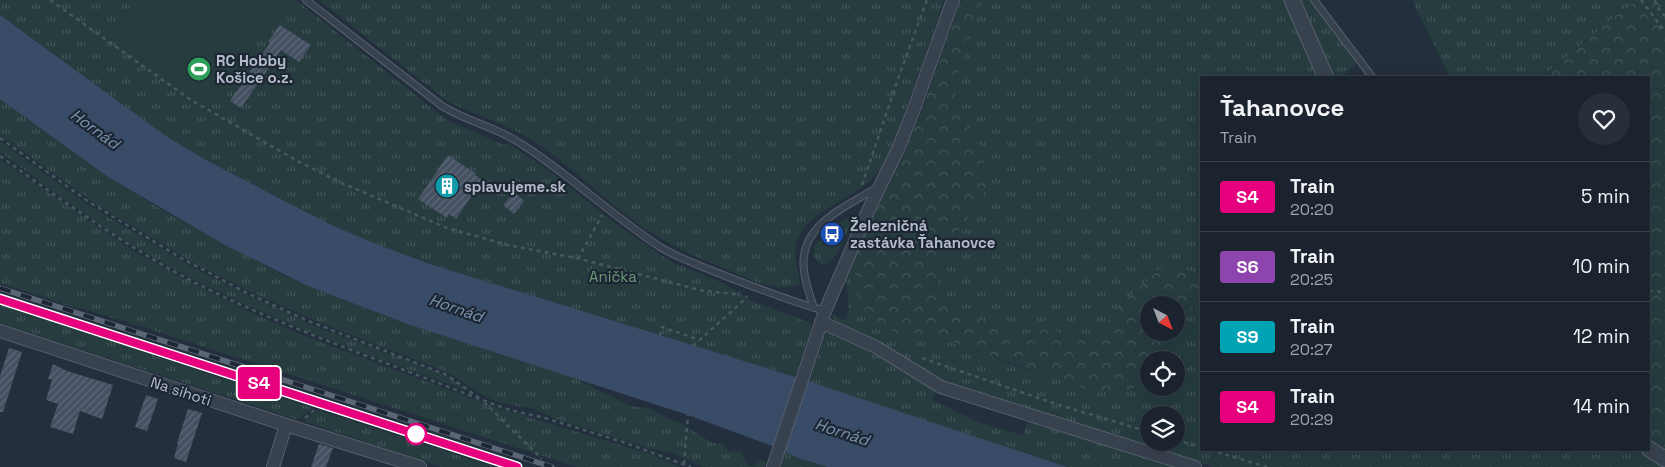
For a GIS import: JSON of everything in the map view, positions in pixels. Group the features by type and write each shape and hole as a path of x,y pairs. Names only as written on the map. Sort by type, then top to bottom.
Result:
{"street":[{"path":"773,467 816,336 820,313 899,147 916,106 953,0"},
{"path":"1292,0 1325,76"},
{"path":"820,313 941,387 1195,467"},
{"name":"Na sihoti","path":"0,330 286,426 420,467"},
{"path":"273,467 286,426"},
{"path":"1650,450 1665,459"}],"lane":[{"path":"306,0 442,106 457,116 510,136 551,163 606,207 672,254 820,313"},
{"path":"1314,0 1371,76"},
{"path":"820,313 804,270 803,260 806,247 813,233 826,220 881,185"}],"path":[{"path":"50,0 191,100 342,183 447,228 508,245 578,259 678,286 735,294"},
{"path":"856,200 927,0"},
{"path":"1641,0 1665,32"},
{"path":"1655,0 1657,7 1665,16"},
{"path":"0,138 89,202 181,258 245,292 306,320 447,375 482,400 542,459"},
{"path":"0,156 135,249 217,294 310,335 482,400 510,410 545,418 623,442 691,467"},
{"path":"578,259 606,207"},
{"path":"693,346 743,301 753,287"},
{"path":"1650,291 1665,292"},
{"path":"660,336 662,327 700,340"},
{"path":"914,355 1056,404 1140,429"},
{"path":"312,412 317,408"},
{"path":"684,464 688,415"},
{"path":"1185,443 1200,447"},
{"path":"1213,451 1267,467"}],"green space":[{"name":"Anička","path":"0,0 296,0 447,120 504,145 508,143 547,169 619,226 662,256 674,263 723,283 751,301 811,323 810,333 795,377 427,263 329,224 206,160 163,134 0,15"},
{"name":"RC Hobby Košice o.z.","path":"136,0 284,0 286,2 211,104 110,34"},
{"path":"319,0 944,0 914,86 879,171 869,182 828,208 804,229 797,241 795,257 800,284 775,287 751,280 684,251 648,231 623,213 544,148 510,128 447,101"},
{"path":"961,0 983,0 952,90 981,148 989,185 940,258 936,277 946,305 1019,336 1052,327 1068,343 1096,336 1128,298 1163,266 1191,271 1200,276 1200,296 1185,319 1185,296 1140,296 1140,341 1170,341 1163,351 1140,351 1140,380 1131,391 1093,391 930,335 904,337 872,319 861,306 855,281 856,252 905,152"},
{"path":"983,0 1285,0 1317,76 1200,76 1200,276 1191,271 1128,298 1096,336 1068,343 1052,327 1019,336 946,305 936,277 940,258 969,217 964,117 952,90"},
{"path":"1300,0 1309,0 1358,63 1342,76 1334,76"},
{"path":"1412,0 1665,0 1630,4 1543,76 1449,76"},
{"path":"1665,0 1665,459 1650,450 1650,76 1544,76 1630,4"},
{"path":"0,99 108,177 171,215 276,271 308,286 410,325 572,377 630,406 652,409 667,418 681,423 712,443 723,443 729,452 741,451 748,466 753,466 760,460 767,462 765,467 703,467 675,454 648,448 556,419 534,409 501,403 488,398 447,372 321,323 249,291 192,262 99,206 0,135"},
{"path":"0,141 88,205 194,268 317,327 446,375 468,391 297,327 255,309 174,269 117,235 0,152"},
{"path":"0,159 132,250 261,317 310,338 492,406 650,454 681,467 577,467 143,327 79,309 0,283"},
{"path":"849,217 851,221 839,249 828,263 822,265 813,256 815,246 824,234 829,240 838,233 833,226"},
{"path":"856,252 904,337 930,335 1025,369 1131,391 1140,380 1140,396 1185,396 1185,351 1163,351 1170,341 1185,341 1185,319 1200,296 1200,451 1639,451 1664,467 1213,467 1161,451 1185,451 1185,406 1140,406 1140,445 943,384 837,323 831,314 845,320 849,309 846,280"},
{"path":"0,304 155,353 154,356 313,408 298,420 0,323"},
{"path":"828,331 866,346 937,389 933,400 978,422 1023,435 1028,422 1177,467 1067,467 809,382"},
{"path":"318,410 494,467 441,467 304,421"},
{"path":"786,452 798,458 828,467 781,467"}],"water":[{"name":"Hornád","path":"0,15 163,134 206,160 329,224 427,263 802,379 1067,467 828,467 798,458 775,447 688,415 410,325 308,286 225,245 108,177 0,99"}],"building":[{"path":"280,25 311,45 299,62 281,50 241,108 230,101 270,43 268,42"},
{"name":"splavujeme.sk","path":"448,155 482,180 456,219 449,214 447,218 418,199"},
{"path":"514,192 524,201 514,214 503,205"},
{"path":"9,348 22,352 3,412 0,412 0,376"},
{"path":"53,364 67,371 113,385 102,419 80,411 73,434 50,427 58,404 46,400 52,380 48,379"},
{"path":"146,395 158,399 147,431 135,427"},
{"path":"188,409 202,413 186,462 174,458"},
{"path":"319,444 333,448 326,467 311,467"}],"railway":[{"path":"0,288 552,467"},
{"path":"0,299 517,467"}],"train":[{"name":"S4","path":"0,299 517,467"}],"place":[{"name":"RC Hobby Košice o.z.","path":"199,69"},
{"name":"splavujeme.sk","path":"447,186"},
{"name":"Železničná zastávka Ťahanovce","path":"832,234"}]}
